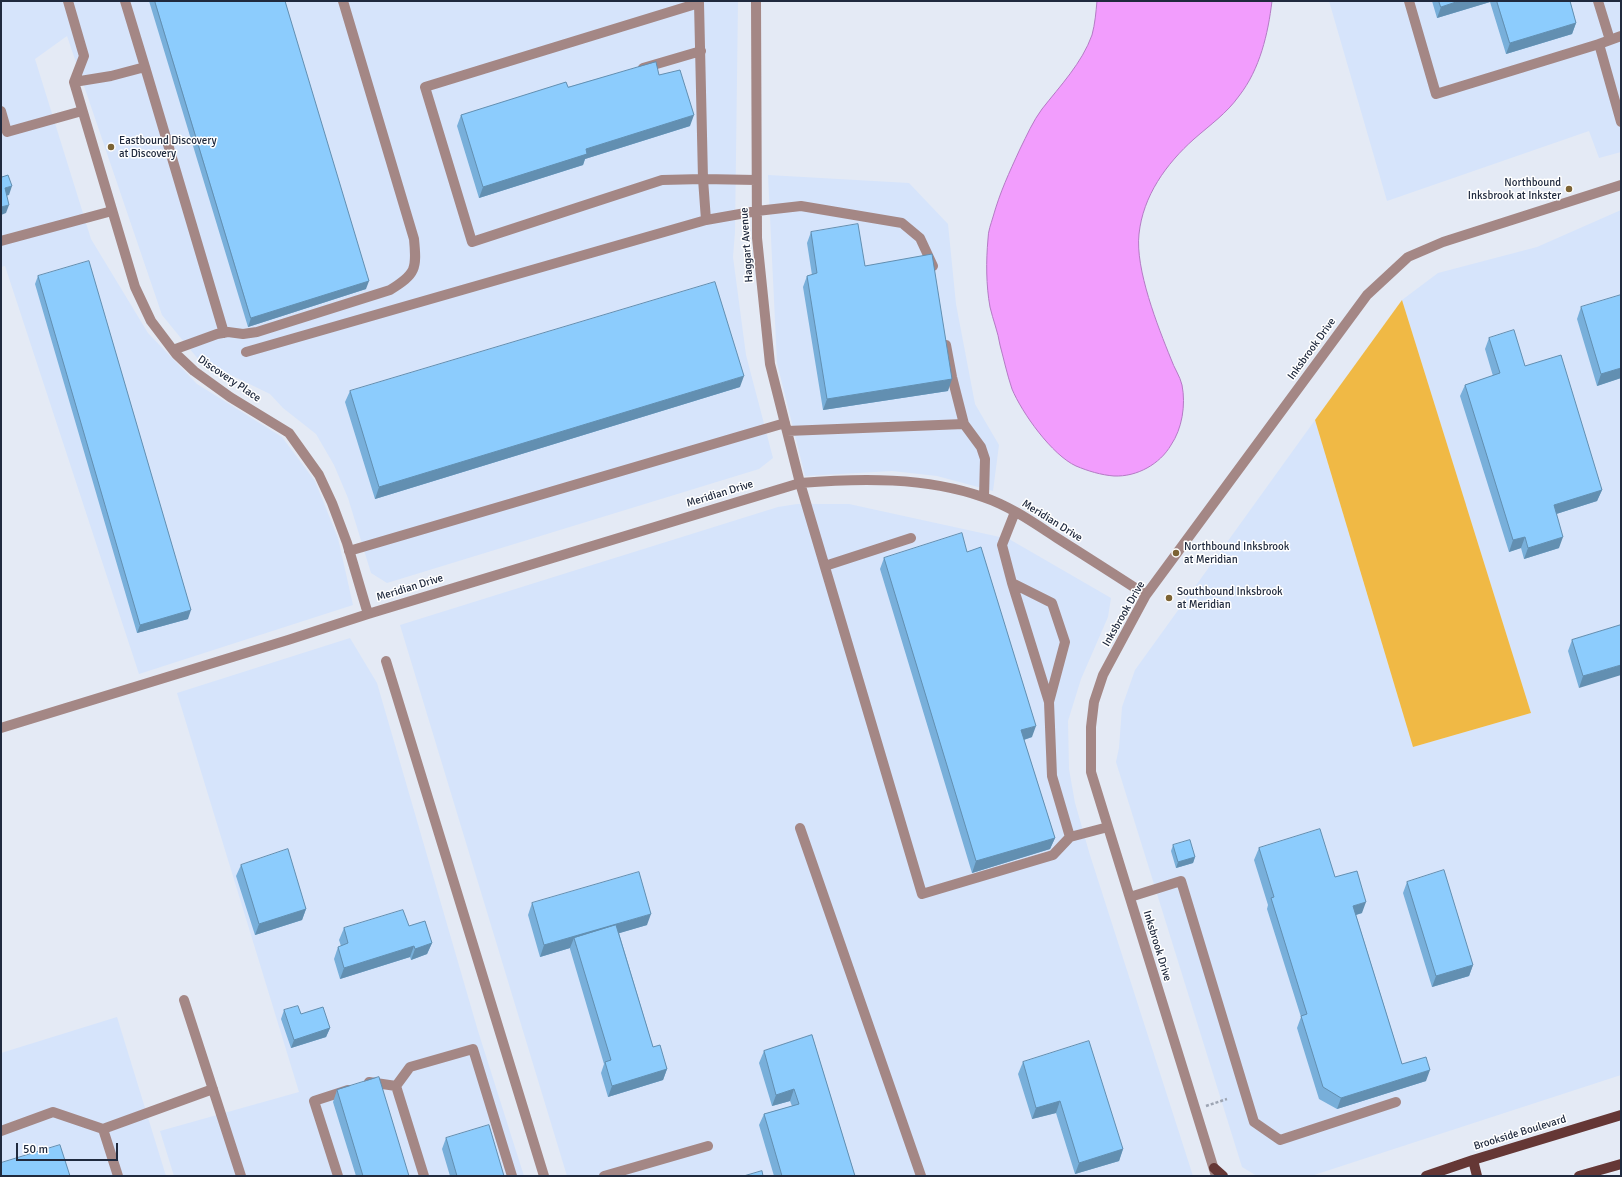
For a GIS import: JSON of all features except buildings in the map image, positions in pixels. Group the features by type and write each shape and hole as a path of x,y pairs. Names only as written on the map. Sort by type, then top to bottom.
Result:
{"main road":[{"name":"Brookside Boulevard","path":"1426,1176 1473,1160 1621,1115"},
{"path":"1473,1160 1477,1176"},
{"path":"1579,1176 1621,1164"},
{"path":"1215,1172 1223,1176"}],"street":[{"path":"68,1 84,56 74,82"},
{"path":"125,1 224,333"},
{"path":"173,350 217,334 242,334 257,332 390,290 402,282 414,269 416,259 414,239 342,1"},
{"name":"Haggart Avenue","path":"756,1 757,238 770,364 800,483 922,894 1053,854 1070,837"},
{"path":"1409,1 1436,94 1621,36"},
{"path":"1598,1 1610,40"},
{"path":"706,220 703,179 700,2 425,87 472,242 662,180 703,179 756,180"},
{"path":"1599,44 1621,122"},
{"path":"642,68 701,51"},
{"path":"74,82 111,76 145,66"},
{"name":"Discovery Place","path":"74,82 136,287 151,321 173,350 194,371 230,397 289,433 318,474 332,503 349,551 368,614"},
{"path":"1,111 7,132 82,111"},
{"name":"Inksbrook Drive","path":"1215,1172 1091,772 1091,727 1094,702 1103,675 1146,595 1366,295 1408,257 1443,242 1621,185"},
{"path":"246,352 706,220 757,211 801,206 902,222 920,238 932,264 935,279"},
{"path":"1,241 112,211"},
{"path":"944,332 952,377 964,424 981,448 984,459 984,497"},
{"path":"349,551 786,427 964,424"},
{"name":"Meridian Drive","path":"1,728 368,614 800,483 837,480 898,480 942,486 984,497 1015,512 1146,595"},
{"path":"1015,512 1002,545 1012,583 1049,702 1052,776 1070,837 1108,827"},
{"path":"825,566 911,538"},
{"path":"1012,583 1052,603 1065,642 1049,702"},
{"path":"386,661 544,1176"},
{"path":"800,828 922,1176"},
{"path":"1130,897 1181,881 1254,1122 1280,1140 1396,1102"},
{"path":"184,1000 241,1176"},
{"path":"396,1086 410,1067 473,1049 512,1176"},
{"path":"338,1176 314,1101 370,1082 396,1086"},
{"path":"396,1086 424,1176"},
{"path":"1,1131 52,1112 103,1129 213,1089"},
{"path":"103,1129 118,1176"},
{"path":"604,1176 708,1146"}],"path":[{"path":"1203,1107 1227,1099"}],"shaded area":[{"path":"1,1 738,1 735,232 733,257 746,355 773,458 759,469 387,583 371,573 348,498 334,465 316,434 283,408 270,394 198,359 162,315 67,36 35,59 91,239 148,333 197,384 282,437 315,481 338,538 353,605 139,674 5,266 1,267"},
{"path":"1097,1 1272,1 1262,51 1258,63 1246,86 1229,108 1174,159 1165,170 1145,207 1139,234 1140,264 1154,315 1181,382 1184,401 1178,432 1166,452 1161,458 1147,468 1139,472 1123,476 1099,474 1076,466 1067,461 1057,453 1030,421 1017,399 1010,383 990,307 987,282 988,233 1008,174 1036,118 1077,65 1088,45 1093,31"},
{"path":"1329,1 1621,1 1621,152 1599,158 1589,131 1387,201"},
{"path":"768,175 909,183 948,224 956,304 975,404 999,445 993,491 937,476 892,471 805,476 777,363"},
{"path":"1621,210 1621,1075 1311,1176 1257,1176 1242,1167 1116,762 1119,748 1122,707 1135,670 1315,420 1413,747 1531,713 1402,300 1438,273 1537,247"},
{"path":"1402,300 1531,713 1413,747 1315,420"},
{"path":"797,504 849,504 1009,539 1111,598 1108,617 1081,679 1068,721 1069,769 1075,803 1089,852 1193,1176 567,1176 400,625 778,507"},
{"path":"350,638 377,683 478,1031 524,1176 174,1176 160,1131 299,1092 177,693"},
{"path":"117,1017 166,1176 1,1176 1,1053"}],"place":[{"name":"Eastbound Discovery at Discovery","path":"111,147"},
{"name":"Northbound Inksbrook at Inkster","path":"1569,189"},
{"name":"Northbound Inksbrook at Meridian","path":"1176,553"},
{"name":"Southbound Inksbrook at Meridian","path":"1169,598"}]}
